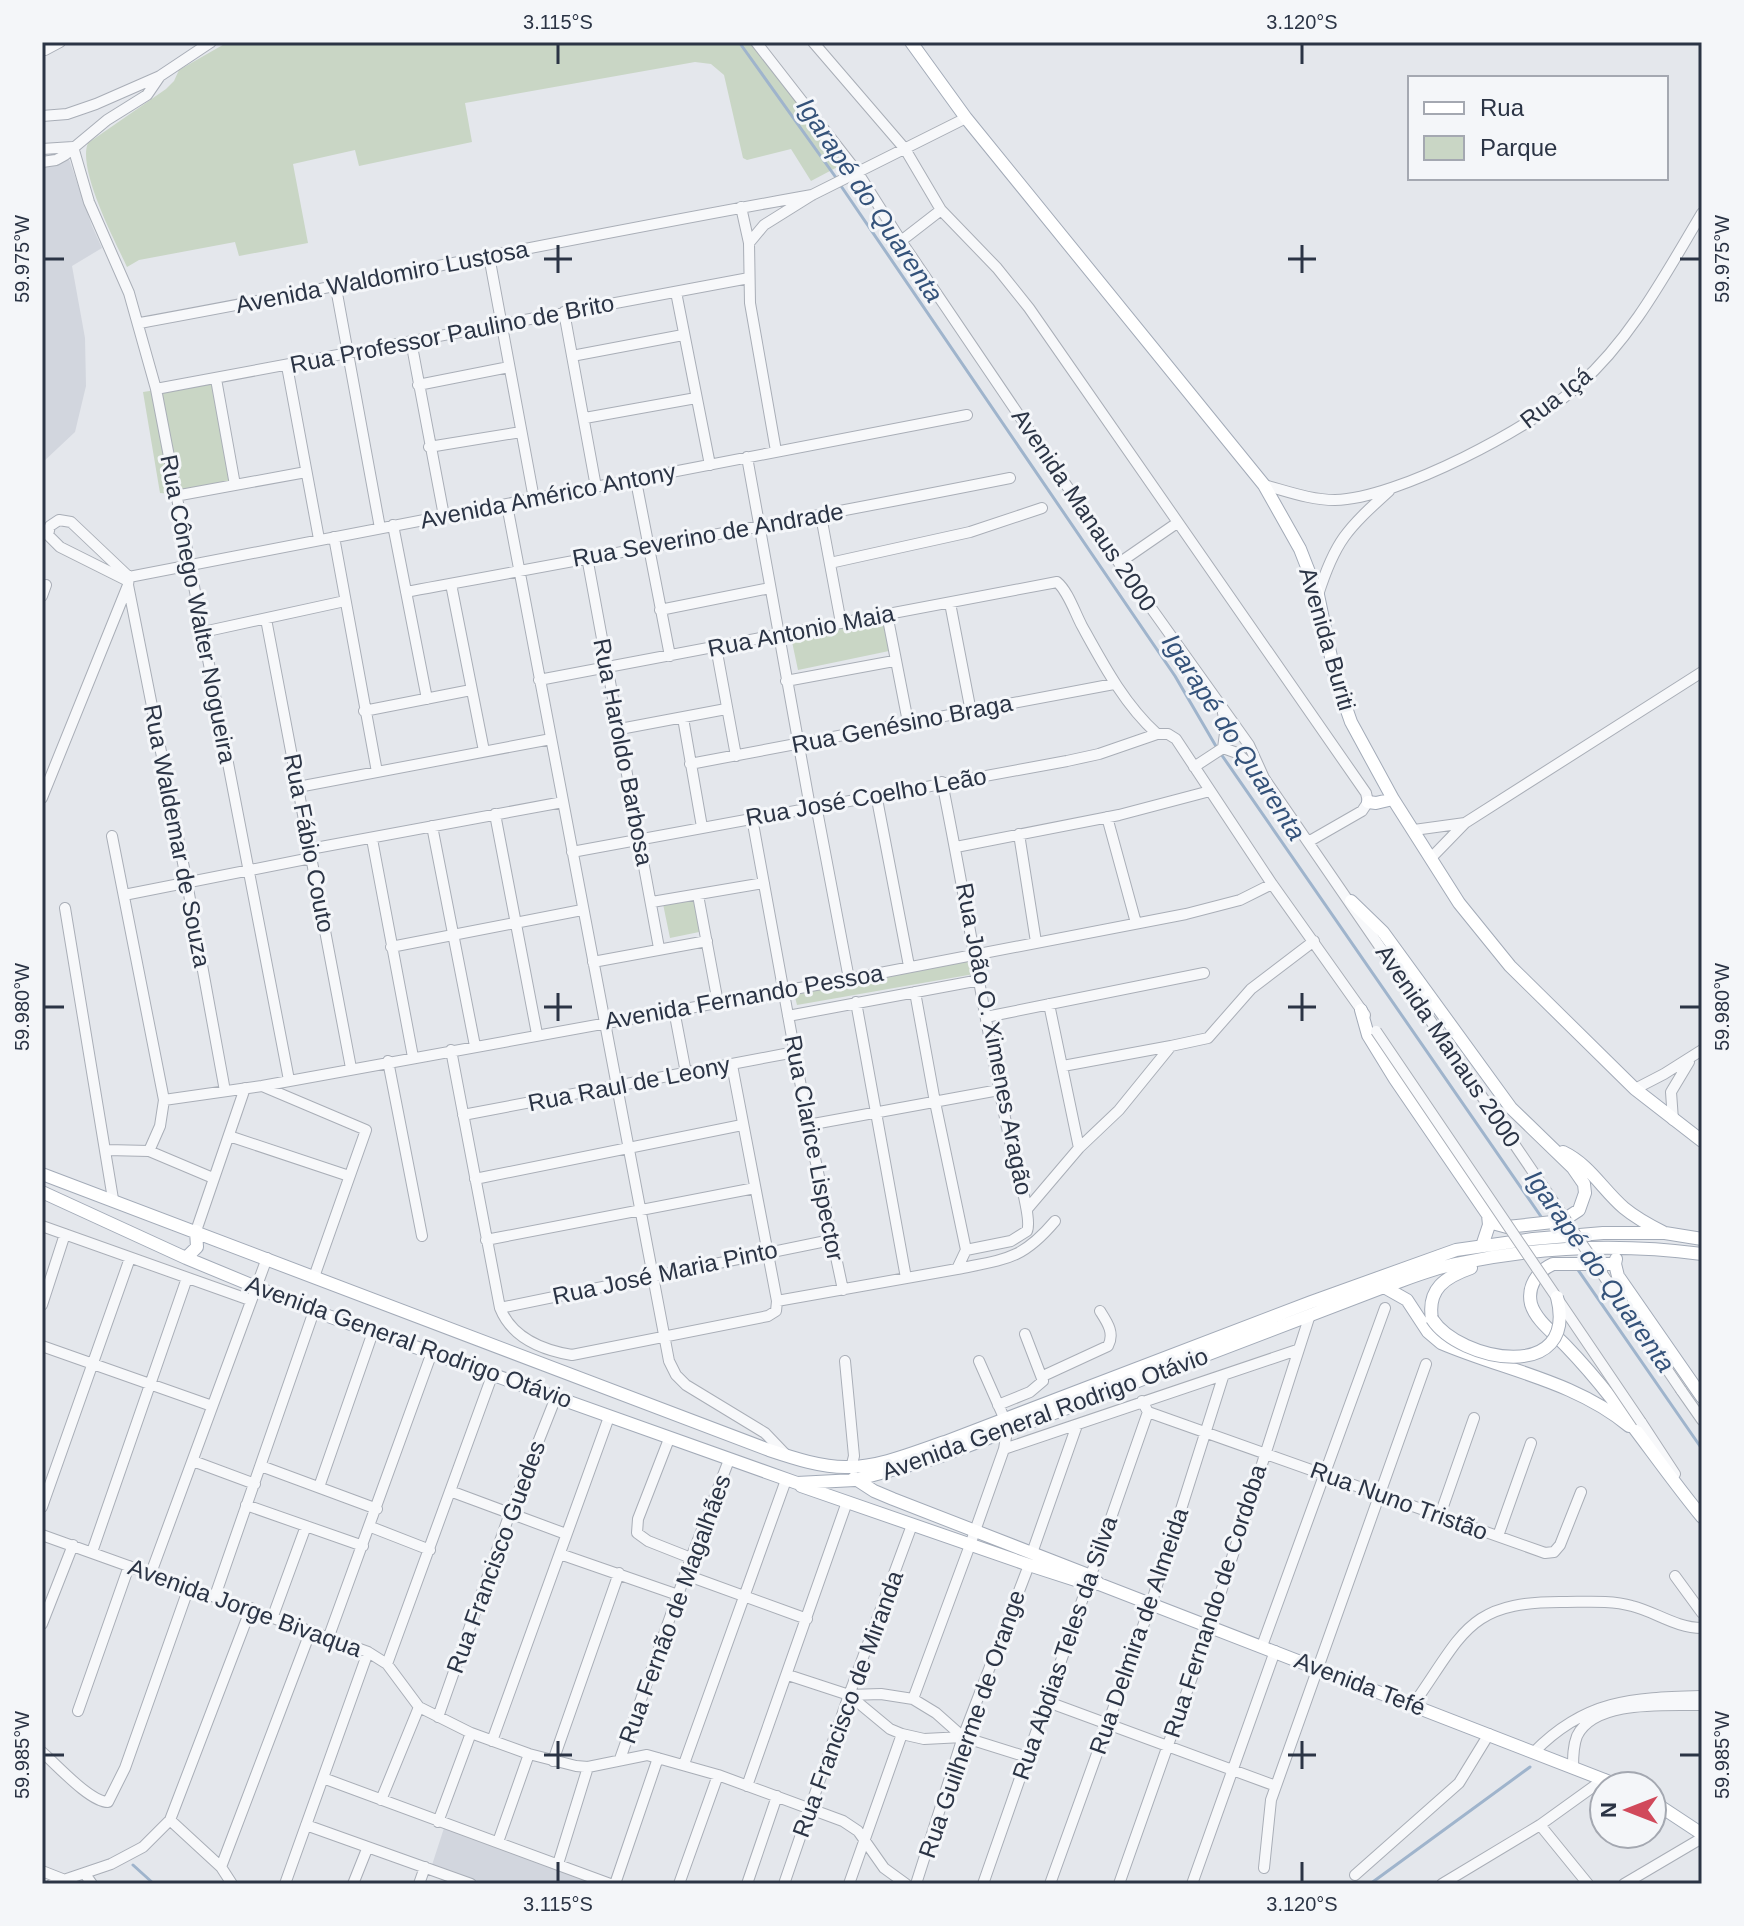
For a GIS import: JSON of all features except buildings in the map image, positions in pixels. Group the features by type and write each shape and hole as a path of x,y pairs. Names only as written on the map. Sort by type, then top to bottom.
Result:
{"main road":[{"name":"Avenida Buriti","path":"911,42 966,118 1264,485 1300,549 1318,595 1335,676 1351,722 1393,799 1466,913 1510,966 1635,1089 1702,1141"},
{"path":"1368,802 1393,799"},
{"path":"1351,901 1383,932 1511,1108 1573,1168 1584,1184 1585,1193 1579,1210 1562,1221 1529,1225 1500,1226 1488,1215 1395,1079 1368,1035 1361,1010"},
{"path":"1549,1146 1575,1158 1625,1208 1665,1233"},
{"name":"Avenida General Rodrigo Otávio","path":"42,1174 787,1456 853,1474"},
{"name":"Avenida General Rodrigo Otávio","path":"42,1192 186,1258 314,1311 791,1482 936,1458 1006,1426 1442,1254 1570,1236 1665,1233 1702,1239"},
{"path":"1482,1246 1489,1225 1488,1215"},
{"path":"186,1258 197,1247 196,1231"},
{"path":"1635,1248 1621,1253 1615,1264 1618,1276 1702,1397"},
{"name":"Avenida General Rodrigo Otávio","path":"1006,1426 1309,1318 1438,1268 1542,1251 1579,1249 1635,1248 1702,1254"},
{"path":"1500,1257 1445,1279 1432,1295 1432,1319 1445,1334 1500,1355 1527,1357 1549,1345 1556,1333 1560,1321 1557,1297"},
{"path":"1615,1264 1553,1264 1533,1281 1530,1300 1533,1309 1611,1395 1702,1516"},
{"path":"1384,1287 1407,1300 1428,1332 1441,1343 1582,1394 1608,1409 1642,1438"},
{"name":"Avenida Tefé","path":"853,1474 874,1491 975,1532 1031,1559 1588,1773"},
{"name":"Avenida Tefé","path":"791,1482 970,1545 1031,1559"},
{"path":"1668,1812 1702,1836"}],"street":[{"path":"45,50 60,42"},
{"name":"Avenida Manaus 2000","path":"756,42 901,241 1119,563 1249,745 1264,778 1351,901 1702,1420"},
{"path":"813,42 905,149 941,210 997,268 1029,308 1366,793 1368,802 1362,811 1308,842"},
{"path":"42,116 67,114 160,76 204,44"},
{"path":"42,162 56,160 107,120 147,95 160,76"},
{"name":"Avenida Waldomiro Lustosa","path":"749,243 764,225 812,195 966,118"},
{"path":"42,149 73,147"},
{"name":"Rua Cônego Walter Nogueira","path":"73,147 89,202 140,323 156,389 289,1080"},
{"name":"Avenida Waldomiro Lustosa","path":"140,323 812,195"},
{"path":"741,207 749,243 750,303 776,451"},
{"path":"901,241 941,210"},
{"name":"Rua Içá","path":"1264,485 1335,500 1390,490 1508,434 1579,386 1627,332 1702,213"},
{"path":"489,256 534,499"},
{"name":"Rua Professor Paulino de Brito","path":"156,389 749,278"},
{"path":"336,288 380,528"},
{"path":"676,292 710,465"},
{"path":"564,312 596,487"},
{"path":"572,356 683,335"},
{"path":"411,341 444,516"},
{"path":"287,366 319,539"},
{"path":"418,385 509,367"},
{"path":"216,379 235,485"},
{"path":"585,418 696,398"},
{"name":"Avenida Américo Antony","path":"128,581 189,564 636,481 967,415"},
{"path":"429,447 521,432"},
{"path":"747,457 786,681 849,979"},
{"path":"175,496 306,472"},
{"name":"Rua Severino de Andrade","path":"406,592 1010,478"},
{"path":"636,481 670,656"},
{"name":"Rua Içá","path":"1318,595 1334,549 1347,530 1390,490"},
{"path":"507,505 669,1361 686,1385 765,1433 787,1456"},
{"path":"830,563 970,532 1042,508"},
{"path":"821,516 841,623"},
{"path":"55,522 71,522 81,529 128,581 60,547 45,535 50,526 55,522"},
{"path":"1119,563 1177,523"},
{"path":"393,525 427,699"},
{"path":"334,537 377,772"},
{"name":"Rua Haroldo Barbosa","path":"587,557 659,948"},
{"path":"42,798 128,581"},
{"name":"Rua Waldemar de Souza","path":"128,581 225,1091"},
{"name":"Rua Antonio Maia","path":"539,680 1054,582 1062,585 1114,684"},
{"path":"451,584 484,751"},
{"path":"660,610 770,588"},
{"path":"203,632 345,601"},
{"path":"950,603 971,712"},
{"path":"887,614 908,722"},
{"name":"Rua Fábio Couto","path":"266,619 351,1068"},
{"path":"716,647 736,756"},
{"path":"786,681 894,661"},
{"path":"1431,858 1465,823 1702,672"},
{"path":"1063,1066 1208,1038 1251,989 1314,941 1210,791 1198,764 1176,739 1168,734 1157,734 1114,684"},
{"name":"Rua Genésino Braga","path":"690,764 1114,684"},
{"path":"364,711 471,690"},
{"path":"1222,708 1226,726 1222,749"},
{"path":"620,729 726,709"},
{"path":"683,718 702,827"},
{"name":"Rua José Coelho Leão","path":"572,852 1099,754 1157,734"},
{"path":"298,787 551,739"},
{"path":"1198,764 1222,749 1237,753 1264,778"},
{"name":"Rua João O. Ximenes Aragão","path":"942,782 999,1090 1030,1225 1018,1238 966,1250"},
{"path":"956,847 1107,817 1210,791"},
{"path":"876,794 909,966"},
{"path":"124,895 249,872 310,854 432,826 563,802"},
{"path":"495,814 537,1034"},
{"path":"1107,817 1136,923"},
{"name":"Rua Clarice Lispector","path":"752,818 808,1125 843,1290"},
{"path":"1414,830 1465,823"},
{"path":"432,826 475,1046"},
{"path":"1019,834 1036,942"},
{"path":"112,836 164,1100 160,1126 149,1151"},
{"path":"372,839 413,1057"},
{"path":"652,902 764,883"},
{"name":"Avenida Fernando Pessoa","path":"164,1100 262,1086 849,979 1221,906 1272,884"},
{"path":"698,895 718,1003"},
{"path":"65,908 113,1199"},
{"path":"391,947 582,910"},
{"path":"593,962 707,941"},
{"name":"Avenida Manaus 2000","path":"1314,941 1702,1516"},
{"path":"986,1017 1204,973"},
{"path":"788,1016 980,980"},
{"path":"915,992 966,1250 957,1269"},
{"path":"856,1002 906,1278"},
{"path":"1049,1004 1079,1148"},
{"path":"674,1010 686,1073"},
{"path":"1028,1208 1079,1148 1119,1110 1171,1046"},
{"path":"451,1050 486,1240 505,1321 517,1333 542,1347 572,1355 768,1316 776,1311 777,1301 732,1065"},
{"name":"Rua Raul de Leony","path":"463,1115 795,1052"},
{"path":"1635,1089 1697,1054"},
{"path":"1673,1120 1671,1092 1697,1054"},
{"path":"388,1061 422,1236"},
{"path":"262,1086 364,1127 366,1132 314,1277"},
{"path":"196,1231 245,1088"},
{"path":"808,1125 999,1090"},
{"path":"475,1179 742,1125"},
{"path":"229,1136 349,1176"},
{"path":"107,1150 149,1151 213,1178"},
{"path":"486,1240 755,1188"},
{"path":"777,1301 1018,1255 1034,1244 1055,1221"},
{"path":"42,1226 250,1300"},
{"path":"42,1305 65,1234"},
{"name":"Rua José Maria Pinto","path":"500,1308 831,1240"},
{"path":"42,1507 130,1258"},
{"path":"151,1573 267,1258"},
{"path":"92,1552 187,1278"},
{"path":"1192,1884 1232,1769 1323,1474 1385,1308"},
{"path":"215,1596 314,1311"},
{"path":"1043,1376 1108,1346 1111,1337 1100,1311"},
{"name":"Rua Fernando de Cordoba","path":"1119,1884 1210,1626 1309,1318"},
{"path":"319,1487 373,1332"},
{"path":"998,1405 1040,1386 1043,1376 1025,1334"},
{"path":"42,1346 212,1406"},
{"path":"1004,1449 1145,1407 1297,1350"},
{"path":"329,1636 431,1355"},
{"path":"845,1361 853,1474"},
{"path":"913,1699 1004,1449 1006,1426 979,1361"},
{"path":"1264,1868 1267,1819 1276,1786 1426,1364"},
{"path":"387,1664 492,1376"},
{"name":"Rua Delmira de Almeida","path":"1050,1884 1151,1604 1223,1377"},
{"name":"Rua Francisco Guedes","path":"438,1717 510,1513 556,1397"},
{"name":"Rua Nuno Tristão","path":"1145,1407 1205,1432 1545,1553 1554,1552 1560,1545 1581,1492"},
{"name":"Rua Abdias Teles da Silva","path":"983,1884 1093,1581 1145,1407"},
{"path":"492,1741 609,1417"},
{"path":"1440,1515 1474,1418"},
{"name":"Rua Guilherme de Orange","path":"916,1884 963,1737 1031,1559 1077,1425"},
{"path":"669,1439 638,1519 637,1533 648,1541 691,1558"},
{"path":"1498,1536 1531,1443"},
{"name":"Rua Fernão de Magalhães","path":"620,1759 729,1460"},
{"path":"193,1461 255,1484"},
{"path":"261,1466 377,1509"},
{"path":"684,1764 743,1594 791,1482"},
{"path":"450,1491 566,1534"},
{"path":"747,1786 847,1502"},
{"path":"246,1505 363,1546"},
{"name":"Rua Francisco de Miranda","path":"784,1884 912,1525"},
{"path":"273,1616 306,1526"},
{"path":"371,1527 430,1550"},
{"name":"Avenida Jorge Bivaqua","path":"42,1535 368,1652 387,1664 419,1707 492,1741 553,1761 588,1767 647,1755 684,1764 811,1808 858,1831 884,1868 906,1884"},
{"path":"42,1624 73,1545"},
{"path":"560,1554 678,1595"},
{"path":"78,1711 129,1566"},
{"path":"553,1761 619,1573"},
{"path":"686,1575 807,1619"},
{"path":"1675,1576 1702,1613"},
{"path":"42,1752 89,1794 104,1803 108,1802 125,1768 189,1587"},
{"path":"1413,1705 1469,1627 1499,1608 1525,1602 1621,1603 1684,1626 1702,1628"},
{"path":"52,1884 111,1864 143,1847 170,1820 251,1608"},
{"path":"221,1867 311,1630"},
{"path":"285,1884 368,1652"},
{"path":"788,1675 849,1695 881,1694 913,1699 936,1713 963,1737"},
{"path":"849,1695 883,1724 902,1734 924,1739 963,1737 1027,1757"},
{"path":"1534,1752 1558,1730 1600,1707 1647,1698 1702,1696"},
{"path":"1048,1702 1276,1786"},
{"path":"1573,1768 1577,1736 1584,1727 1606,1713 1637,1706 1702,1705"},
{"path":"381,1800 419,1707"},
{"path":"438,1822 471,1733"},
{"path":"849,1884 902,1734"},
{"path":"1355,1875 1459,1783 1489,1734"},
{"path":"498,1842 529,1754"},
{"path":"323,1778 613,1884 658,1758"},
{"path":"558,1864 588,1767"},
{"path":"679,1884 718,1775"},
{"path":"1442,1884 1540,1825 1588,1790"},
{"path":"747,1884 777,1796"},
{"path":"170,1820 221,1867 232,1884"},
{"path":"306,1825 471,1884"},
{"path":"1540,1825 1588,1884"},
{"path":"1624,1884 1702,1836"},
{"path":"353,1884 367,1849"},
{"path":"419,1884 425,1867"},
{"path":"42,1871 65,1880"},
{"path":"85,1874 92,1884"}],"shaded area":[{"path":"69,159 102,248 72,266 85,338 86,386 75,432 42,463 42,167"},
{"path":"444,1828 600,1884 484,1884 432,1865"}],"green space":[{"path":"228,42 750,42 845,163 811,181 791,149 747,160 743,158 724,75 711,64 695,62 465,103 472,142 359,166 355,150 293,164 308,243 239,256 235,242 139,260 127,267 92,187 86,155 88,143 166,89 179,70"},
{"path":"214,381 232,483 172,494 160,493 143,392"},
{"path":"882,618 889,651 798,670 791,637"},
{"path":"696,898 704,931 670,938 663,904"},
{"path":"970,959 974,974 797,1005 794,993"}],"waterway":[{"name":"Igarapé do Quarenta","path":"739,42 837,179"},
{"name":"Igarapé do Quarenta","path":"841,186 1175,676 1217,748"},
{"name":"Igarapé do Quarenta","path":"1221,754 1542,1218"},
{"name":"Igarapé do Quarenta","path":"1576,1267 1702,1449"},
{"path":"1370,1884 1530,1767"},
{"path":"133,1865 154,1884"}]}
